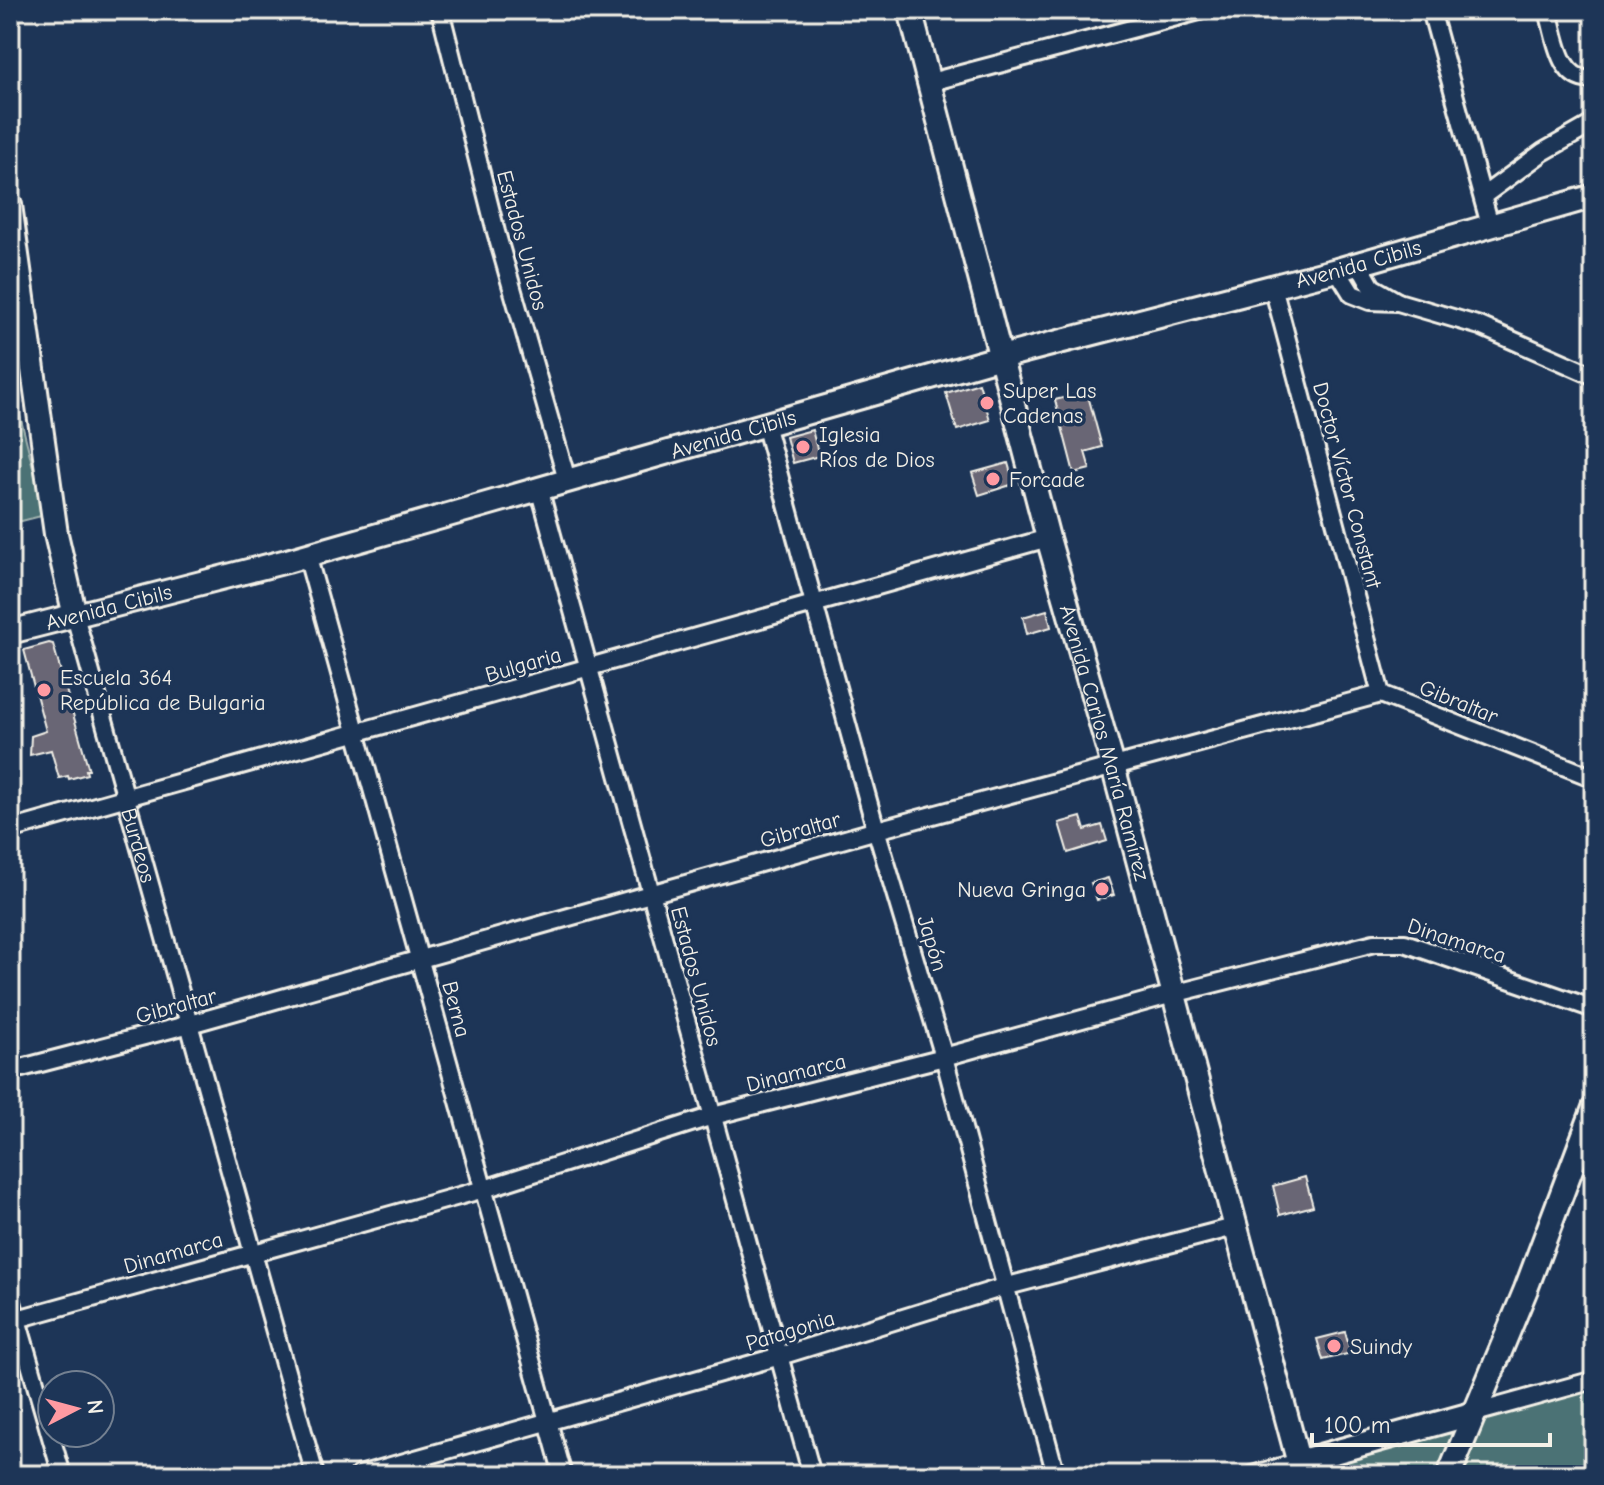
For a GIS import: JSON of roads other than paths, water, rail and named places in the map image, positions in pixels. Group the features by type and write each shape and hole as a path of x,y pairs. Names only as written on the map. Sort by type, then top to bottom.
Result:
{"street":[{"name":"Estados Unidos","path":"440,10 496,232 567,480"},
{"name":"Avenida Carlos María Ramírez","path":"910,10 1048,538 1113,766 1300,1469"},
{"path":"927,83 1203,10"},
{"path":"1431,10 1490,225"},
{"path":"1548,10 1561,58 1569,71 1577,78 1594,79"},
{"path":"1483,196 1543,152 1594,123"},
{"name":"Avenida Cibils","path":"10,632 307,555 1001,357 1348,267 1594,196"},
{"name":"Burdeos","path":"10,205 15,282 56,534 75,616 315,1475"},
{"path":"1348,267 1352,294 1370,301 1398,302 1480,326 1594,376"},
{"name":"Doctor Víctor Constant","path":"1273,287 1381,694"},
{"name":"Japón","path":"765,424 813,604 944,1057 1056,1475"},
{"name":"Estados Unidos","path":"539,488 812,1475"},
{"name":"Bulgaria","path":"10,830 1048,538"},
{"name":"Berna","path":"307,555 563,1475"},
{"name":"Gibraltar","path":"10,1071 421,960 877,830 1381,694 1594,778"},
{"name":"Dinamarca","path":"13,1320 484,1189 713,1116 1173,994 1390,941 1405,943 1594,1009"},
{"path":"1449,1475 1526,1289 1594,1108"},
{"name":"Patagonia","path":"359,1475 780,1356 1004,1287 1234,1227"},
{"path":"10,1295 13,1320 62,1475"},
{"path":"1252,1475 1300,1469 1475,1413 1594,1380"}],"place":[{"name":"Super Las Cadenas","path":"987,403"},
{"name":"Iglesia Ríos de Dios","path":"803,447"},
{"name":"Forcade","path":"993,479"},
{"name":"Escuela 364 República de Bulgaria","path":"44,690"},
{"name":"Nueva Gringa","path":"1102,889"},
{"name":"Suindy","path":"1334,1346"}]}
